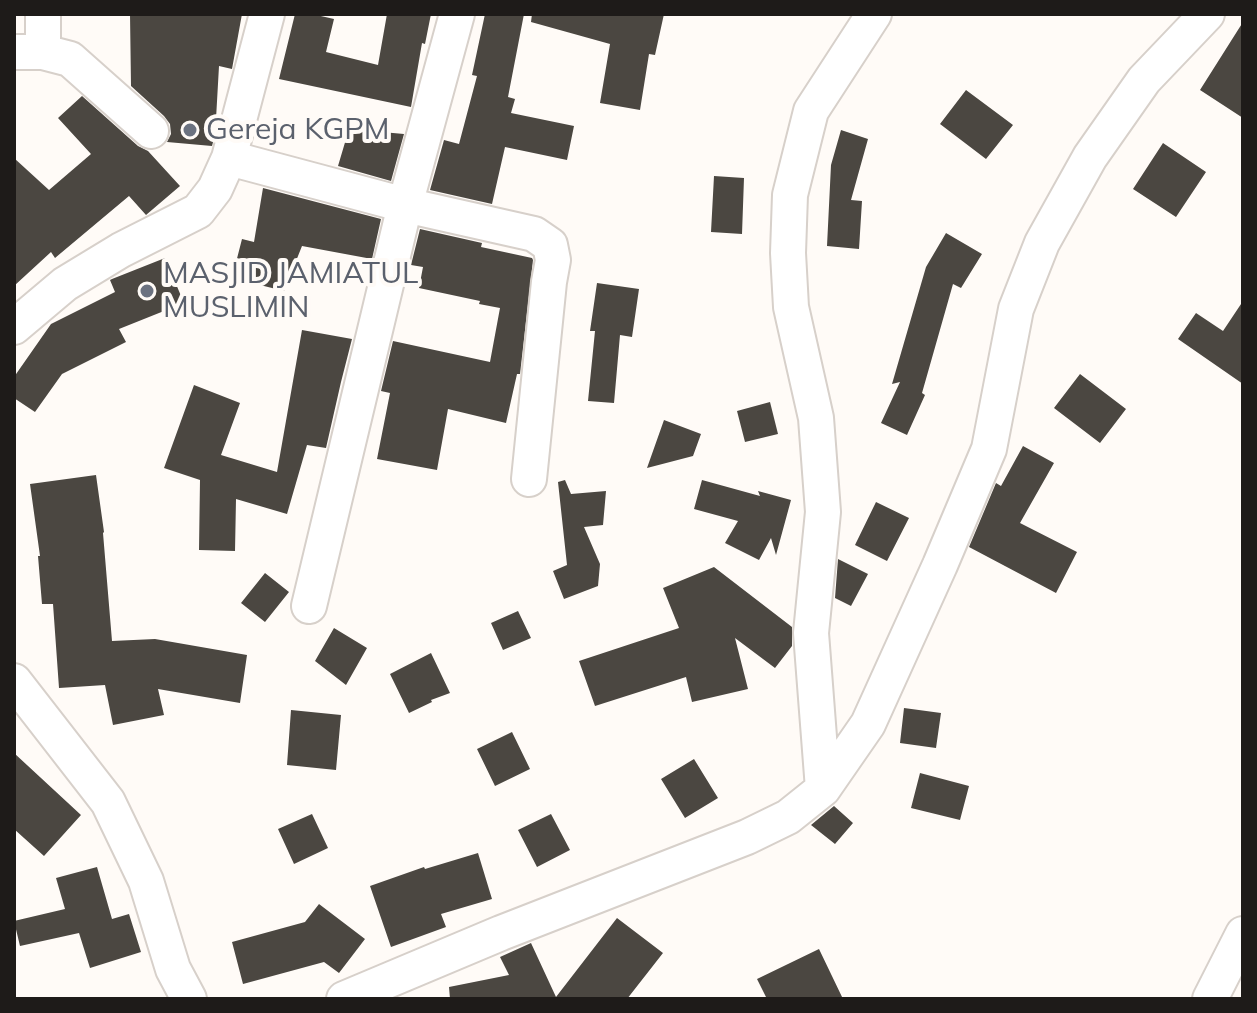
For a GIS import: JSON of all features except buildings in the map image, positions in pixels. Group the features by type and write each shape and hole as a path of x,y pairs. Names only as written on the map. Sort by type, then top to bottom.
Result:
{"street":[{"path":"43,14 28,52 70,59 151,131"},
{"path":"14,327 65,284 121,250 198,211 215,189 229,158 267,14"},
{"path":"309,606 405,205 457,14"},
{"path":"823,789 811,633 823,512 816,418 791,307 788,253 790,195 811,111 874,14"},
{"path":"344,999 501,933 747,837 788,817 823,789 868,724 989,449 1016,309 1042,243 1090,157 1144,80 1207,14"},
{"path":"229,158 405,205 534,234 550,245 553,260 529,479"},
{"path":"14,681 108,802 146,881 173,969 189,999"},
{"path":"1210,999 1243,934"}],"place":[{"name":"Gereja KGPM","path":"190,130"},
{"name":"MASJID JAMIATUL MUSLIMIN","path":"147,291"}]}
